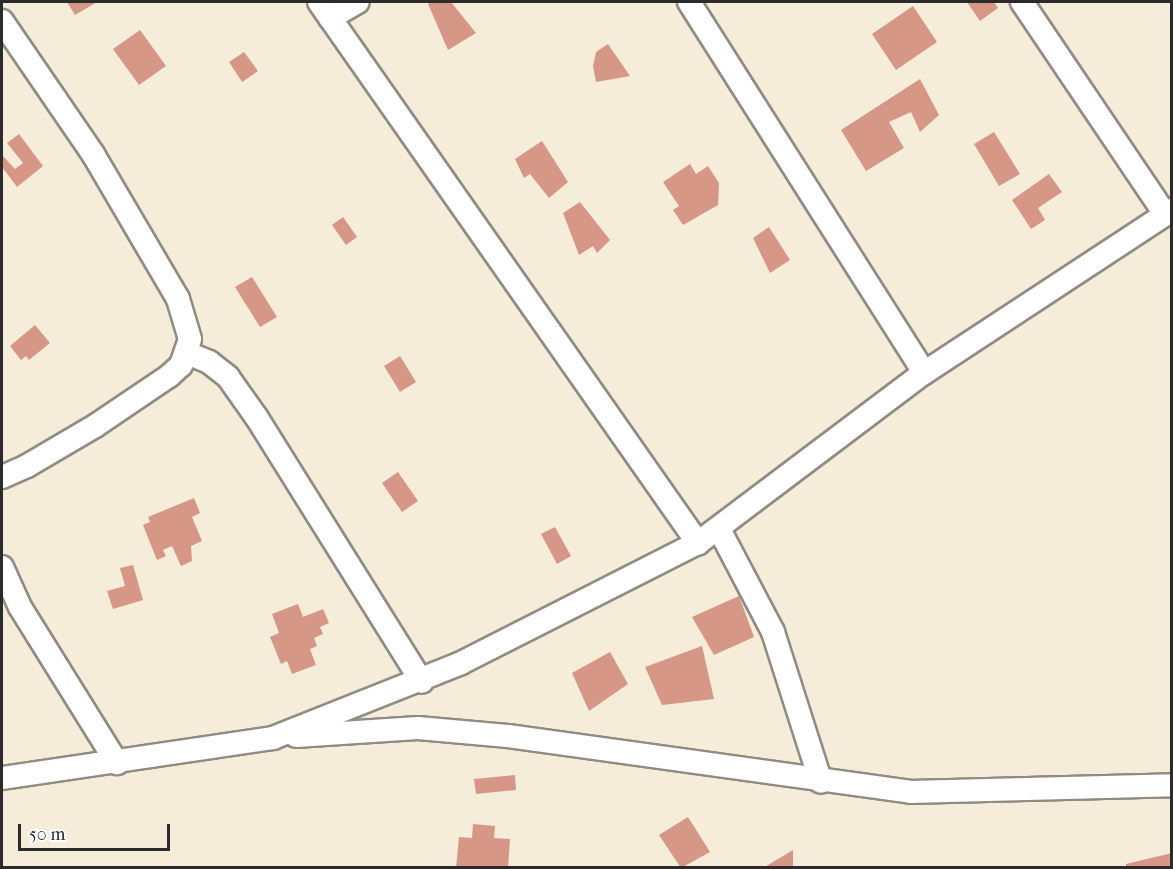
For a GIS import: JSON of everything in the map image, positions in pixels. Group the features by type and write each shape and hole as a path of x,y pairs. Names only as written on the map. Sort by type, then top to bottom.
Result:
{"street":[{"path":"358,2 324,10 698,543"},
{"path":"689,2 924,373"},
{"path":"273,738 422,682 698,543 924,373 1168,212 1022,2"},
{"path":"2,21 93,154 178,299 188,325 188,353 169,376 104,420 27,466 2,477"},
{"path":"188,353 228,377 422,682"},
{"path":"719,529 773,632 821,782"},
{"path":"2,567 20,607 117,763"},
{"path":"2,778 117,763 273,738 418,729 508,736 821,782 911,792 1172,785"}],"building":[{"path":"67,2 97,2 75,15"},
{"path":"451,2 476,33 448,50 428,4"},
{"path":"967,2 994,2 998,8 980,21"},
{"path":"913,6 937,42 896,70 872,34"},
{"path":"140,30 166,66 139,85 113,49"},
{"path":"608,44 630,76 596,82 593,66 596,52"},
{"path":"244,52 258,71 242,82 229,62"},
{"path":"920,79 939,115 920,132 911,112 889,122 904,148 866,171 841,130"},
{"path":"994,132 1020,174 999,186 974,144"},
{"path":"19,134 43,166 17,187 2,167 2,155 15,169 23,163 7,143"},
{"path":"542,141 568,182 549,198 530,174 524,178 515,159"},
{"path":"690,164 696,174 708,166 719,183 718,205 683,225 673,210 679,206 663,182"},
{"path":"1049,174 1062,192 1038,208 1045,220 1031,229 1012,200"},
{"path":"580,202 610,240 597,253 593,246 579,255 563,213"},
{"path":"343,217 357,237 346,245 332,225"},
{"path":"769,227 790,260 770,273 753,238"},
{"path":"252,277 277,317 260,327 235,287"},
{"path":"35,325 50,343 29,360 26,356 21,360 10,346"},
{"path":"400,356 416,382 400,392 384,366"},
{"path":"398,472 418,501 402,512 382,483"},
{"path":"194,498 200,513 192,517 202,541 191,546 192,561 181,566 172,546 163,550 166,556 157,560 143,525 150,522 148,517"},
{"path":"555,527 571,556 557,564 541,534"},
{"path":"133,565 143,600 113,609 107,591 125,586 120,568"},
{"path":"739,596 754,637 714,655 692,617"},
{"path":"298,604 303,617 323,609 329,623 320,627 323,634 314,638 317,646 310,649 316,665 292,674 287,661 281,664 270,637 279,633 272,614"},
{"path":"702,646 714,699 662,705 645,667"},
{"path":"610,652 628,684 589,711 572,673"},
{"path":"515,775 516,790 476,794 474,779"},
{"path":"688,817 710,852 681,868 659,835"},
{"path":"473,824 495,826 494,838 510,839 508,868 456,868 459,837 472,838"},
{"path":"793,850 793,868 763,868"},
{"path":"1172,853 1172,868 1126,868 1126,864"}]}
